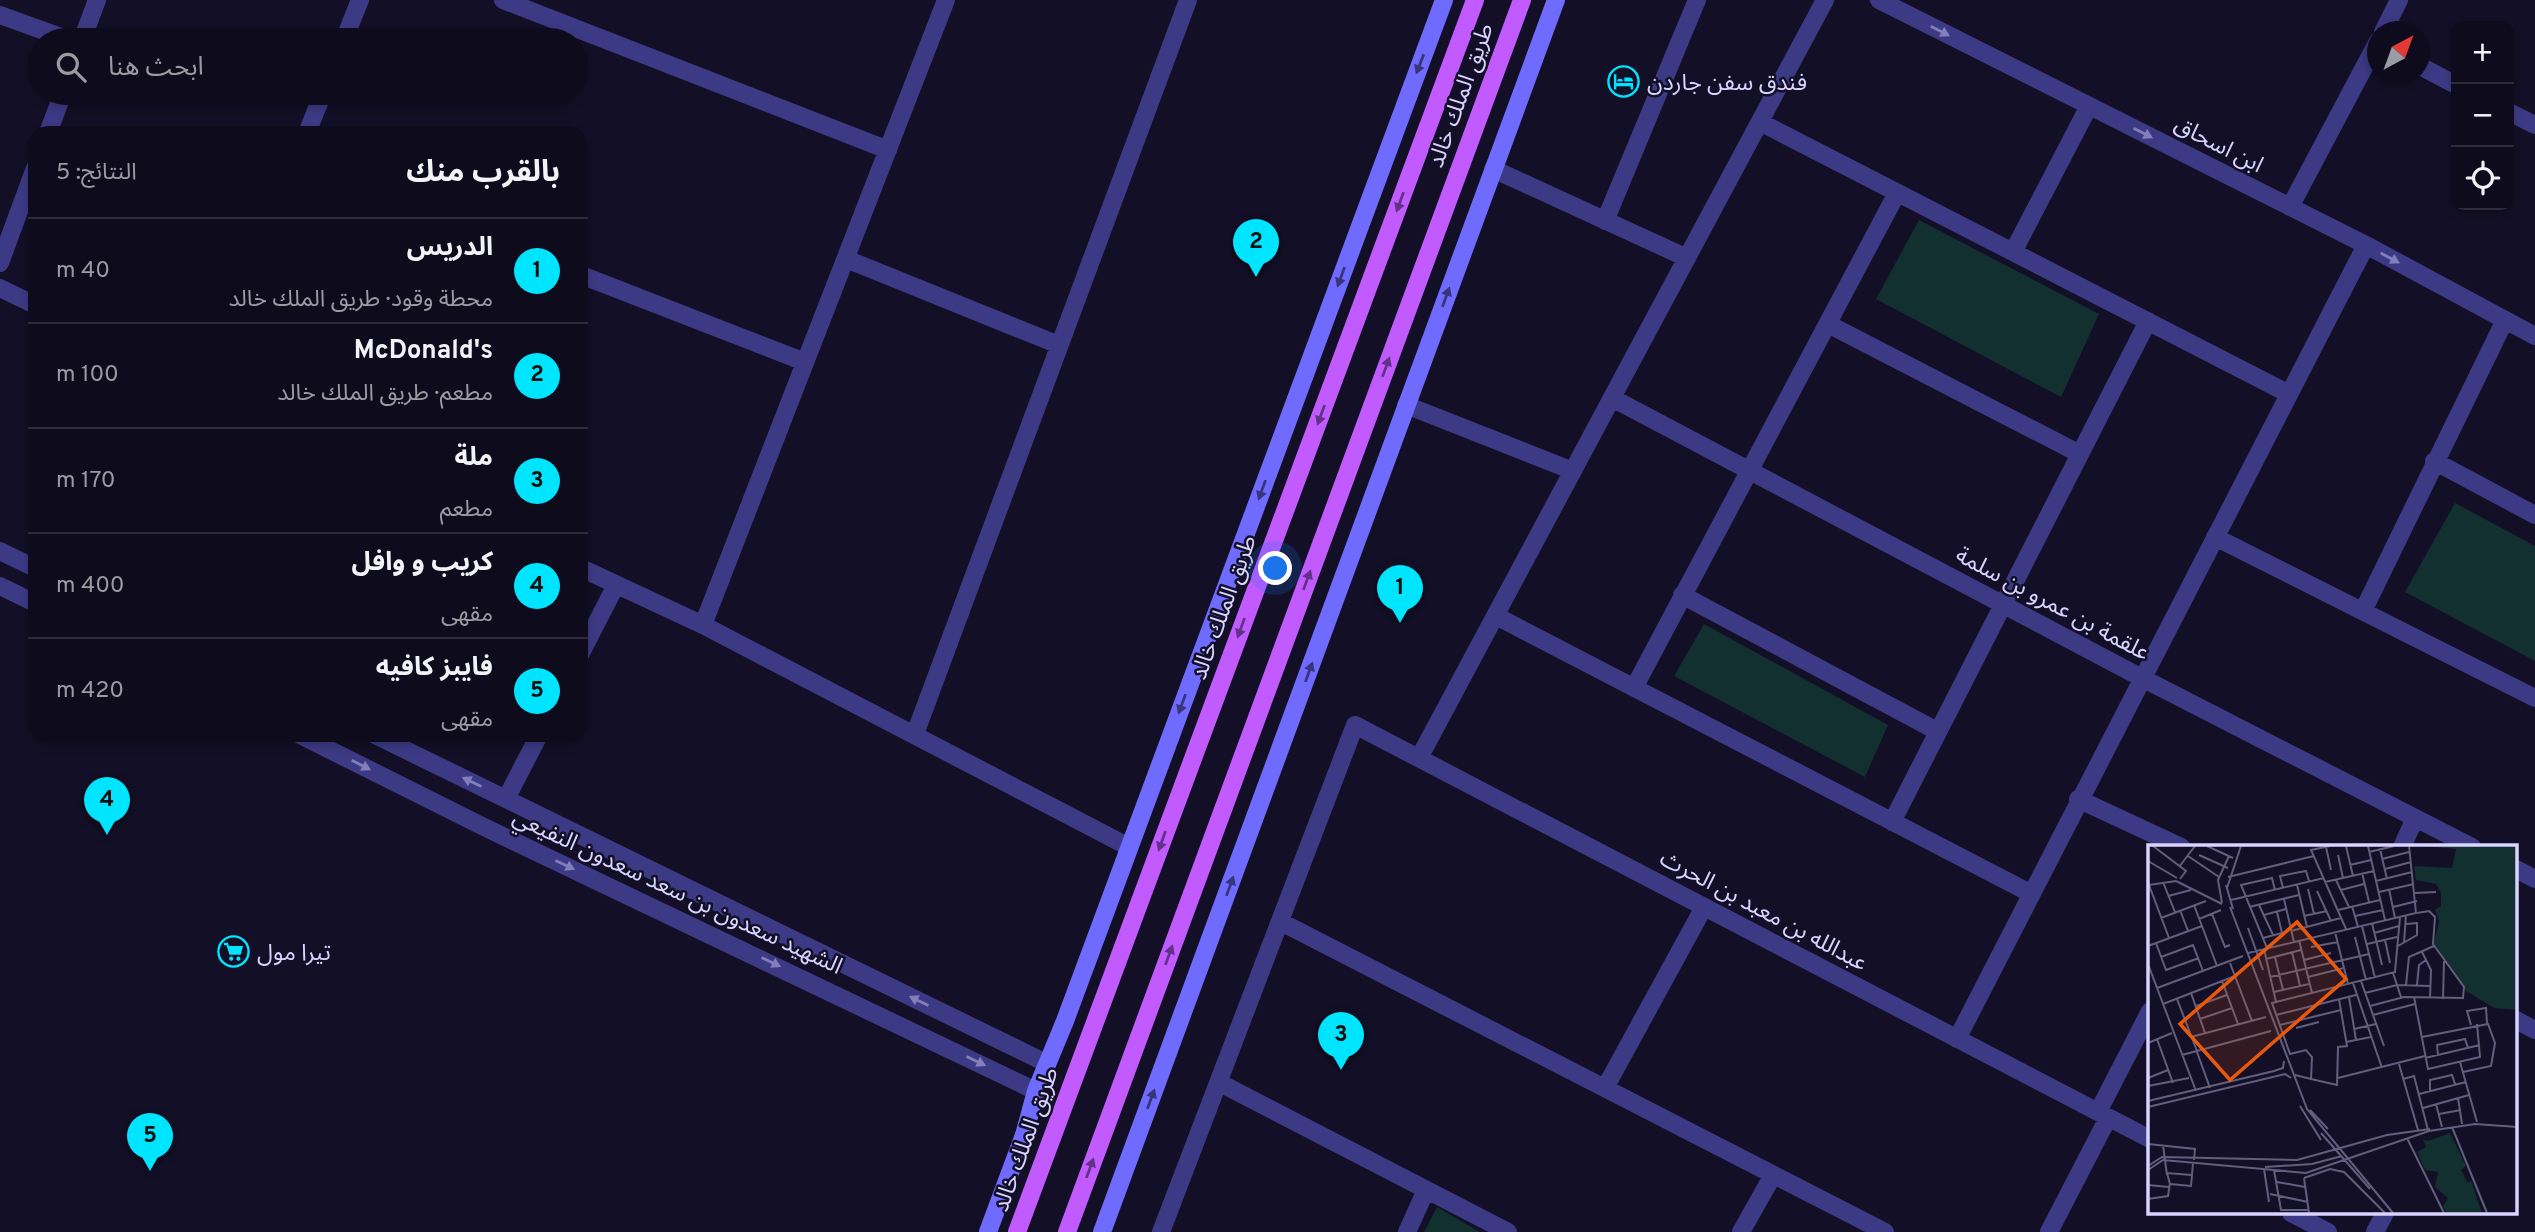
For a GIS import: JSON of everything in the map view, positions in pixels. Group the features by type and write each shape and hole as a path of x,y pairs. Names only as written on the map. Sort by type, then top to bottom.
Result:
{"main road":[{"path":"988,1232 1024,1135 1046,1063 1444,0"},
{"name":"طريق الملك خالد","path":"1017,1232 1475,0"},
{"name":"طريق الملك خالد","path":"1066,1232 1521,0"},
{"path":"1102,1232 1556,0"}],"street":[{"path":"86,28 97,0"},
{"path":"349,28 360,0"},
{"path":"503,0 575,28"},
{"path":"703,625 946,0"},
{"path":"1605,221 1698,0"},
{"path":"1419,758 1825,0"},
{"path":"2388,21 2399,0"},
{"name":"ابن اسحاق","path":"1884,1 2366,245 2535,336"},
{"path":"915,734 1182,2"},
{"path":"0,15 36,28"},
{"path":"588,33 888,150"},
{"path":"2290,207 2367,61"},
{"path":"2430,71 2454,84"},
{"path":"51,126 58,105"},
{"path":"310,126 318,105"},
{"path":"2013,252 2089,106"},
{"path":"2514,114 2535,125"},
{"path":"1760,122 2289,394"},
{"path":"1493,169 1688,258"},
{"path":"0,263 28,187"},
{"path":"1635,686 1897,192"},
{"path":"1957,1039 2078,799 2366,245"},
{"path":"846,259 1059,345"},
{"path":"588,278 806,362"},
{"path":"0,288 28,302"},
{"path":"2363,611 2505,320"},
{"path":"1892,822 2148,321"},
{"path":"1828,324 2080,454"},
{"name":"علقمة بن عمرو بن سلمة","path":"1612,397 2142,678 2468,845"},
{"path":"1406,405 1573,471"},
{"path":"2434,461 2535,515"},
{"path":"2215,537 2535,698"},
{"path":"0,551 28,565"},
{"path":"588,571 703,625 1129,846"},
{"path":"588,639 616,585"},
{"path":"0,586 28,600"},
{"path":"1682,595 1937,731"},
{"path":"1496,616 2030,893"},
{"name":"عبدالله بن معبد بن الحرث","path":"1281,922 1355,724 2148,1138"},
{"name":"الشهيد سعدون بن سعد سعدون النفيعي","path":"314,742 484,827 1036,1091"},
{"name":"الشهيد سعدون بن سعد سعدون النفيعي","path":"389,742 1046,1063"},
{"path":"506,799 535,742"},
{"path":"2078,799 2177,845"},
{"path":"2403,845 2415,818"},
{"path":"2518,870 2535,879"},
{"path":"1605,1088 1704,907"},
{"path":"1161,1232 1281,922 1885,1232"},
{"path":"2049,1232 2148,1016"},
{"path":"2518,1021 2535,1030"},
{"path":"1220,1083 1508,1232"},
{"path":"1741,1232 1773,1175"},
{"path":"1407,1232 1426,1190"},
{"path":"2293,1214 2328,1232"},
{"path":"2375,1232 2384,1214"}],"green space":[{"path":"1919,220 2099,314 2061,397 1876,299"},
{"path":"2455,503 2535,546 2535,661 2405,592"},
{"path":"1704,624 1888,725 1865,777 1674,676"},
{"path":"1437,1207 1480,1232 1424,1232"}],"place":[{"name":"فندق سفن جاردن","path":"1624,82"},
{"name":"McDonald's","path":"1256,277"},
{"name":"الدريس","path":"1400,623"},
{"name":"كريب و وافل","path":"107,835"},
{"name":"تيرا مول","path":"234,952"},
{"name":"ملة","path":"1341,1070"},
{"name":"فايبز كافيه","path":"150,1171"}]}
